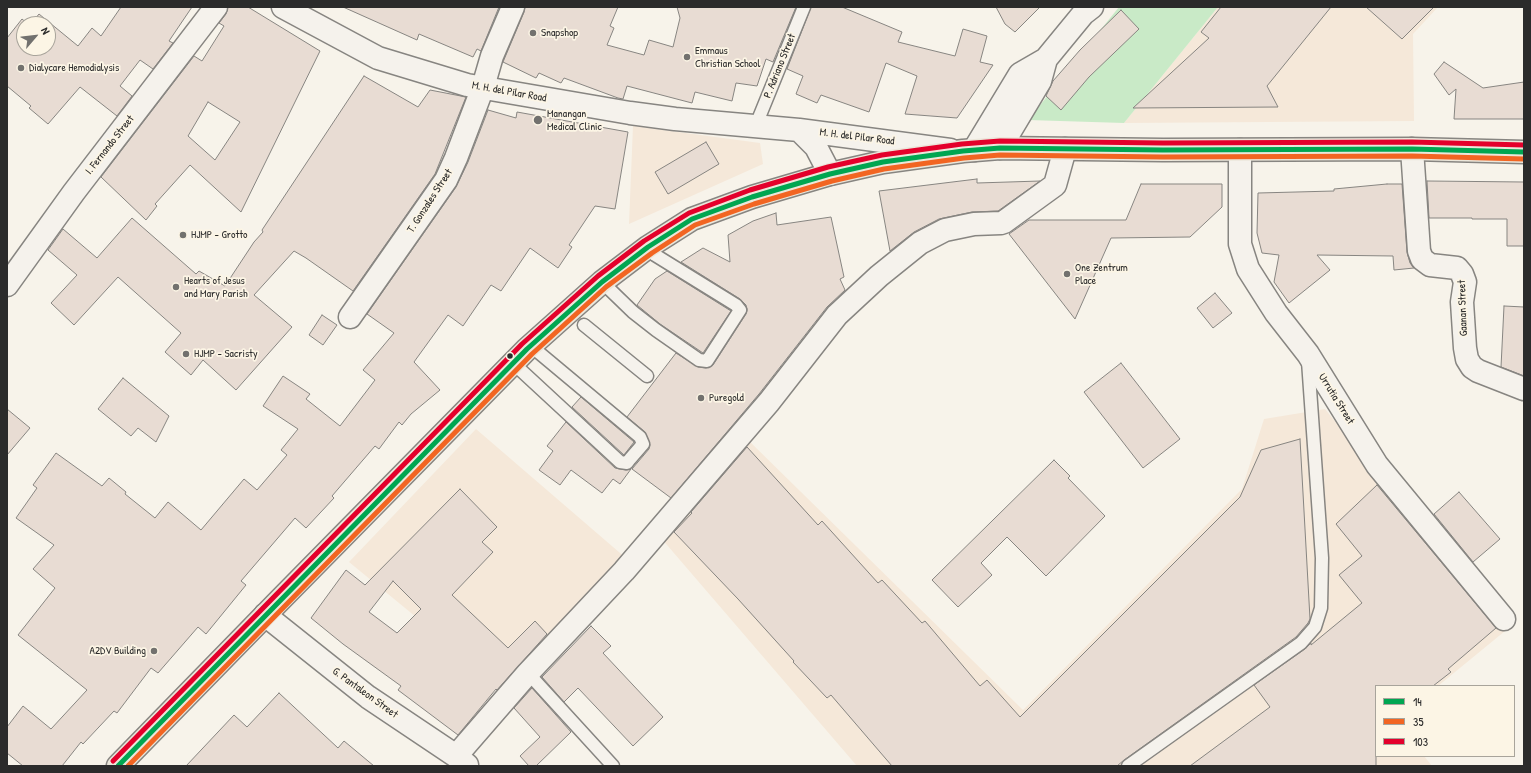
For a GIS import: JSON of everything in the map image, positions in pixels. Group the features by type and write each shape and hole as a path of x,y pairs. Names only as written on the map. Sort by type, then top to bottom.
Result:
{"highway":[{"path":"118,766 513,363 602,282 648,247 692,219 752,197 830,174 883,162 1000,148 1240,150 1412,149 1524,152"}],"street":[{"name":"I. Fernando Street","path":"8,282 74,192 216,7"},
{"name":"M. H. del Pilar Road","path":"283,7 378,58 467,85 675,119 756,125 968,151"},
{"name":"T. Gonzales Street","path":"350,317 446,180 483,87 492,56 513,7"},
{"path":"968,151 1020,74 1046,59 1087,9"},
{"path":"1000,148 1040,81 1046,59"},
{"name":"M. H. del Pilar Road","path":"799,130 816,147 830,174"},
{"path":"462,761 528,673 624,571 769,402 837,315 879,276 920,243 946,230 974,224 1004,222 1055,185 1065,149"},
{"name":"Gaanan Street","path":"1412,149 1419,251 1422,259 1430,265 1456,268 1462,274 1465,282 1462,302 1467,360 1472,367 1478,371 1524,389"},
{"name":"Urrutia Street","path":"1240,150 1240,244 1248,268 1276,313 1308,354 1377,465 1504,618"},
{"name":"G. Pantaleon Street","path":"265,615 368,697 462,761"}],"lane":[{"name":"P. Adriano Street","path":"756,125 804,7"},
{"path":"602,282 633,312 656,330 699,360 707,361 740,310 736,305 655,255 648,247"},
{"path":"584,325 647,376"},
{"path":"513,363 620,462 626,463 643,444 640,437 531,346"},
{"path":"1128,766 1301,643 1315,627 1322,608 1322,558 1308,354"},
{"path":"528,673 613,766"}],"shaded area":[{"path":"1218,7 1438,7 1413,34 1414,121 1124,123"},
{"path":"633,126 760,143 763,164 629,224"},
{"path":"1325,409 1505,631 1439,685 1375,685 1375,757 1425,757 1432,766 857,766 661,538 745,437 1023,710 1242,489 1264,419"},
{"path":"476,429 627,559 505,690 349,562"}],"green space":[{"path":"1119,7 1218,7 1124,123 1028,120"}],"building":[{"path":"121,7 192,7 169,41 173,43 153,69 140,60 120,86 132,96 117,116 80,87 48,124 29,108 31,106 7,86 7,38 16,27 16,56 56,56 56,28 78,46 92,28 101,36"},
{"path":"228,7 248,7 320,51 241,212 190,165 155,204 157,206 146,220 101,177 194,56 202,61 224,26 219,23 226,14","holes":["208,102 240,122 215,160 188,136"]},
{"path":"343,7 499,7 481,51 477,49 473,57 419,34 417,40"},
{"path":"525,7 618,7 610,26 614,28 607,45 644,55 649,40 673,47 680,18 677,7 796,7 773,62 766,59 757,86 736,83 732,101 695,92 692,103 627,86 623,99 618,98 564,78 561,83 539,73 536,78 503,62"},
{"path":"811,7 842,7 902,32 898,42 955,56 963,29 987,36 980,62 993,65 957,118 905,114 917,76 886,63 869,112 821,95 817,103 796,94 803,76 787,69"},
{"path":"996,7 1040,7 1015,32 1005,24"},
{"path":"1221,7 1331,7 1267,86 1278,107 1133,108 1209,38 1201,32"},
{"path":"1366,7 1434,7 1402,39"},
{"path":"1121,10 1139,29 1089,77 1061,110 1046,96 1053,81 1080,50"},
{"path":"1444,62 1483,88 1524,82 1524,119 1454,119 1456,89 1449,95 1434,74"},
{"path":"364,76 418,107 430,90 466,97 435,174 353,291 294,251 254,295 292,327 236,390 203,360 191,375 165,352 181,333 118,277 74,325 51,303 77,275 48,250 63,229 97,258 132,218 196,274 199,271 225,286 254,242 263,232 262,230"},
{"path":"488,110 516,118 517,112 628,132 615,209 595,206 569,245 572,247 558,268 530,248 501,291 491,285 463,326 448,315 414,362 440,390 411,414 402,425 399,422 379,449 375,446 332,496 334,498 306,528 295,518 241,581 246,585 206,634 198,627 158,673 151,668 117,713 114,711 83,744 81,742 62,766 23,766 7,753 7,727 23,706 51,729 87,690 18,635 55,588 33,569 54,545 16,518 37,488 33,485 56,453 102,486 109,478 126,492 125,494 155,518 168,502 201,530 244,479 257,490 287,455 281,450 298,429 263,406 283,376 310,394 306,399 340,426 375,380 363,370 394,333 367,314 456,187 468,162"},
{"path":"706,142 719,164 668,194 655,172"},
{"path":"977,179 977,183 1040,181 998,211 972,212 939,219 914,232 890,251 879,191"},
{"path":"1427,181 1524,182 1524,246 1507,246 1507,219 1429,218"},
{"path":"1141,184 1222,184 1222,207 1190,237 1111,238 1075,319 1009,234 1029,220 1126,220"},
{"path":"1402,184 1407,252 1410,263 1414,268 1394,270 1393,256 1317,255 1330,270 1289,303 1274,282 1279,255 1262,253 1257,233 1258,193 1334,191 1334,189"},
{"path":"776,213 777,225 831,217 844,277 840,279 845,290 827,307 759,394 671,498 632,469 649,449 650,445 645,432 627,417 676,353 698,367 706,368 713,365 746,314 747,310 746,305 740,299 681,262 703,248 730,262 728,235 753,221"},
{"path":"667,271 731,311 703,353 660,324 637,305 655,279"},
{"path":"1215,293 1232,313 1213,328 1197,308"},
{"path":"1504,306 1524,307 1524,376 1501,367"},
{"path":"322,315 337,325 323,345 309,335"},
{"path":"1121,363 1180,439 1143,468 1084,392"},
{"path":"123,378 169,416 156,442 138,428 131,436 98,409"},
{"path":"581,397 634,442 624,455 572,407"},
{"path":"7,409 30,428 7,455"},
{"path":"566,422 615,468 626,470 631,469 620,484 613,479 602,493 571,470 560,485 539,470 553,451 547,446"},
{"path":"1300,439 1310,619 1308,623 1296,637 1117,766 892,766 831,695 827,698 793,662 794,661 738,599 674,532 692,513 691,512 747,447 818,525 822,521 878,583 882,580 922,623 925,621 980,686 987,680 1020,717 1240,497 1261,450"},
{"path":"1054,460 1070,476 1068,478 1105,516 1046,576 1007,537 981,563 992,575 958,607 932,580"},
{"path":"1377,485 1496,628 1448,669 1451,672 1434,685 1375,685 1376,766 1190,766 1270,707 1254,685 1305,649 1311,643 1311,645 1362,603 1339,575 1362,556 1336,524"},
{"path":"460,489 497,527 482,542 493,552 452,595 508,648 535,621 547,634 497,690 496,689 458,735 398,690 401,686 343,644 311,618 346,570 365,585","holes":["393,581 421,609 397,633 369,612"]},
{"path":"1459,492 1500,539 1473,562 1434,514"},
{"path":"591,626 611,646 603,653 663,717 633,746 578,688 564,702 542,677"},
{"path":"532,688 571,732 536,766 529,766 520,756 540,737 514,708"},
{"path":"279,693 338,748 344,741 374,766 186,766 234,715 247,727"}],"transit line":[{"name":"103","path":"113,761 522,344 598,276 644,241 689,213 750,190 828,167 882,155 962,144 1000,141 1163,143 1412,142 1524,145"},
{"name":"14","path":"118,766 527,349 602,282 648,247 692,219 752,197 830,174 883,162 963,151 1000,148 1163,150 1412,149 1524,152"},
{"name":"35","path":"128,766 532,354 606,287 652,253 695,225 754,204 832,181 884,169 964,158 1000,155 1163,157 1412,156 1524,159"}],"place":[{"name":"Snapshop","path":"533,33"},
{"name":"Emmaus Christian School","path":"687,57"},
{"name":"Dialycare Hemodialysis","path":"21,68"},
{"name":"Manangan Medical Clinic","path":"538,120"},
{"name":"HJMP - Grotto","path":"183,235"},
{"name":"One Zentrum Place","path":"1067,274"},
{"name":"Hearts of Jesus and Mary Parish","path":"176,287"},
{"name":"HJMP - Sacristy","path":"186,354"},
{"name":"Puregold","path":"701,398"},
{"name":"A2DV Building","path":"154,651"}]}
